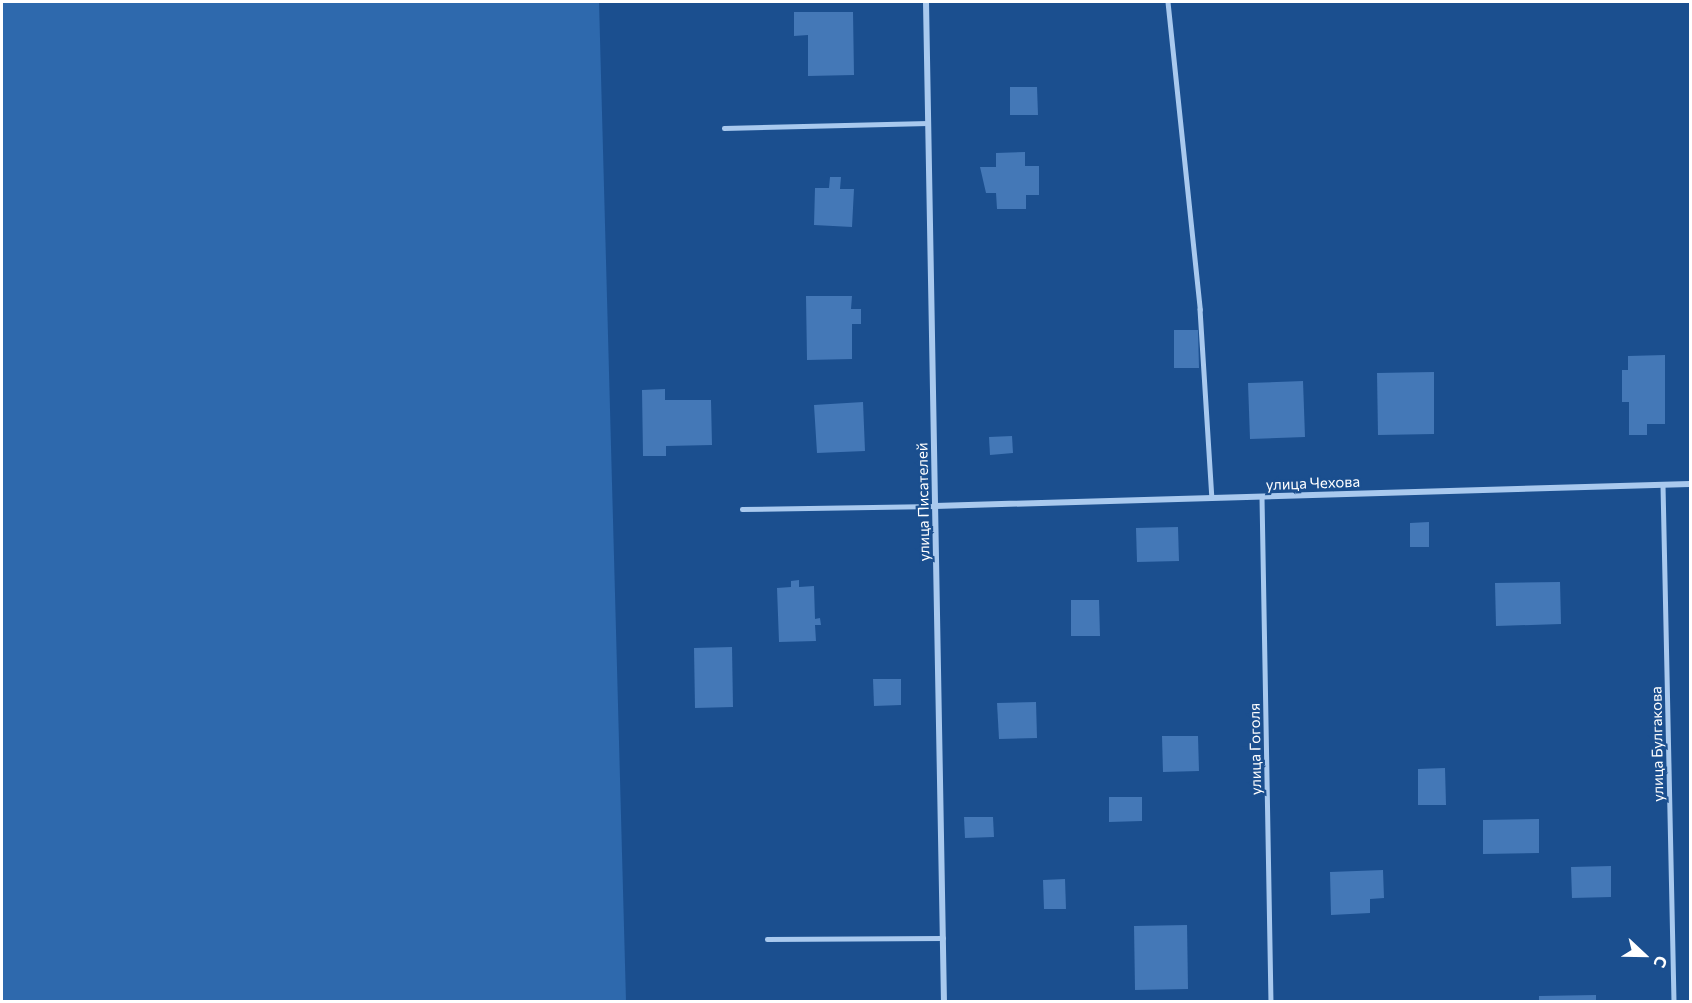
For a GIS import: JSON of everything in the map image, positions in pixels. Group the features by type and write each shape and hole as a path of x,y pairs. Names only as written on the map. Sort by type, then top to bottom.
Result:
{"street":[{"name":"улица Писателей","path":"926,2 944,1002"},
{"name":"улица Чехова","path":"935,506 1690,484"}],"lane":[{"path":"1168,2 1200,309 1212,498"},
{"path":"724,128 928,123"},
{"name":"улица Булгакова","path":"1663,485 1674,1002"},
{"name":"улица Гоголя","path":"1262,497 1271,1002"},
{"path":"742,509 935,506"},
{"path":"767,939 943,938"}],"shaded area":[{"path":"2,2 599,2 626,1001 2,1001"}],"building":[{"path":"794,12 853,12 854,75 808,76 808,35 794,36"},
{"path":"1010,87 1037,87 1038,115 1010,115"},
{"path":"1025,152 1025,166 1039,166 1039,195 1026,195 1026,209 997,209 996,193 986,193 980,167 996,167 996,153"},
{"path":"830,177 841,177 840,189 854,189 852,227 814,225 815,188 829,188"},
{"path":"806,296 852,296 851,309 861,309 861,324 852,324 852,359 807,360"},
{"path":"1174,330 1198,330 1199,368 1174,368"},
{"path":"1665,355 1665,424 1647,424 1647,435 1629,435 1629,402 1622,402 1622,370 1628,370 1628,356"},
{"path":"1434,372 1434,434 1378,435 1377,373"},
{"path":"1303,381 1305,437 1250,439 1248,383"},
{"path":"665,389 665,400 711,400 712,445 666,446 666,456 643,456 642,390"},
{"path":"863,402 865,451 817,453 814,405"},
{"path":"1012,436 1013,453 990,455 989,437"},
{"path":"1429,522 1429,547 1410,547 1410,523"},
{"path":"1178,527 1179,561 1137,562 1136,528"},
{"path":"799,580 799,587 814,586 815,619 820,618 821,625 815,625 816,641 779,642 777,588 791,587 791,581"},
{"path":"1560,582 1561,624 1496,626 1495,583"},
{"path":"1071,600 1099,600 1100,636 1071,636"},
{"path":"732,647 733,707 695,708 694,648"},
{"path":"873,679 901,679 901,705 874,706"},
{"path":"1036,702 1037,738 999,739 997,703"},
{"path":"1162,736 1198,736 1199,771 1163,772"},
{"path":"1445,768 1446,805 1418,805 1418,769"},
{"path":"1109,797 1142,797 1142,821 1109,822"},
{"path":"964,817 993,817 994,837 965,838"},
{"path":"1539,819 1539,853 1483,854 1483,820"},
{"path":"1611,866 1611,897 1572,898 1571,867"},
{"path":"1383,870 1384,898 1370,899 1370,913 1331,915 1330,872"},
{"path":"1065,879 1066,909 1044,909 1043,880"},
{"path":"1187,925 1188,989 1135,990 1134,926"},
{"path":"1596,995 1596,1002 1539,1002 1539,996"}]}
